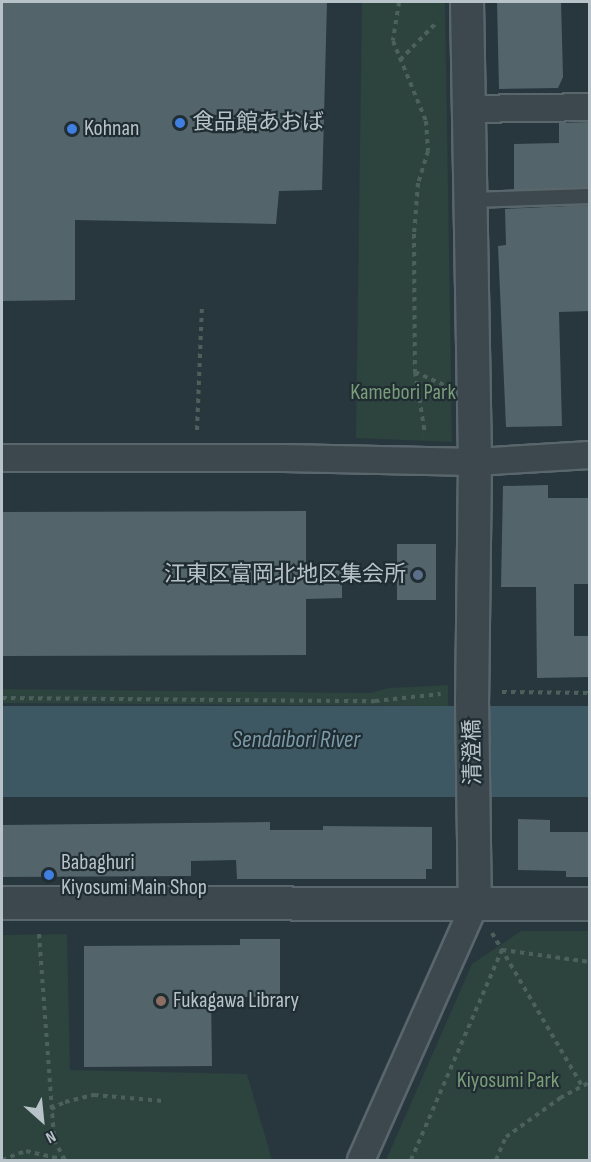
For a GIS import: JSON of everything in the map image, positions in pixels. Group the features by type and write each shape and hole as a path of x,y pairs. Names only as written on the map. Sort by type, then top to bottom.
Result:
{"street":[{"name":"清澄橋","path":"455,9 469,109 472,200 475,462 474,805 482,917"},
{"path":"469,109 590,107"},
{"path":"2,458 284,458 475,462 590,454"},
{"path":"2,903 482,917 590,904"},
{"path":"361,1161 482,917"}],"lane":[{"path":"472,200 590,196"}],"path":[{"path":"399,2 393,40 426,121 428,151 418,183 414,234 415,372 427,444"},
{"path":"400,60 455,9"},
{"path":"197,431 202,305"},
{"path":"415,372 445,386"},
{"path":"2,698 375,702 475,695 590,693"},
{"path":"482,917 501,930"},
{"path":"482,917 485,940"},
{"path":"482,917 582,1086"},
{"path":"39,928 54,1140 65,1161"},
{"path":"502,950 590,963"},
{"path":"411,1161 502,950"},
{"path":"495,1161 506,1137 560,1098 590,1082"},
{"path":"51,1109 65,1102 94,1095 163,1101"},
{"path":"2,1160 26,1151 65,1161"}],"green space":[{"name":"Kamebori Park","path":"362,2 445,2 452,442 356,438"},
{"path":"448,685 448,706 2,703 2,689 370,693 389,688"},
{"name":"Kiyosumi Park","path":"521,931 589,931 589,1160 386,1160 472,964"},
{"path":"67,934 70,1070 247,1074 272,1160 2,1160 2,935"}],"water":[{"name":"Sendaibori River","path":"2,706 589,706 589,797 2,797"}],"building":[{"path":"2,2 327,2 322,190 279,191 276,224 75,220 75,300 2,301"},
{"path":"497,2 561,2 563,77 558,88 499,89"},
{"path":"590,122 590,187 514,190 514,144 559,143 559,123"},
{"path":"590,205 590,311 559,312 562,426 506,427 498,246 506,245 505,209"},
{"path":"548,485 548,498 590,498 590,584 574,584 574,636 590,636 590,677 537,678 536,587 501,587 503,486"},
{"path":"306,511 306,571 342,570 342,598 306,599 306,655 2,656 2,512"},
{"path":"397,544 436,544 436,600 397,600"},
{"path":"518,819 550,820 550,832 590,832 590,877 566,877 566,871 518,870"},
{"path":"270,822 270,830 323,830 323,826 432,827 432,869 426,869 426,879 237,879 236,860 191,861 191,876 2,877 2,825"},
{"path":"240,939 280,939 280,997 211,997 212,1066 84,1067 84,946 240,945"}],"place":[{"name":"食品館あおば","path":"180,123"},
{"name":"Kohnan","path":"72,129"},
{"name":"江東区富岡北地区集会所","path":"418,575"},
{"name":"Babaghuri Kiyosumi Main Shop","path":"49,875"},
{"name":"Fukagawa Library","path":"161,1001"}]}
